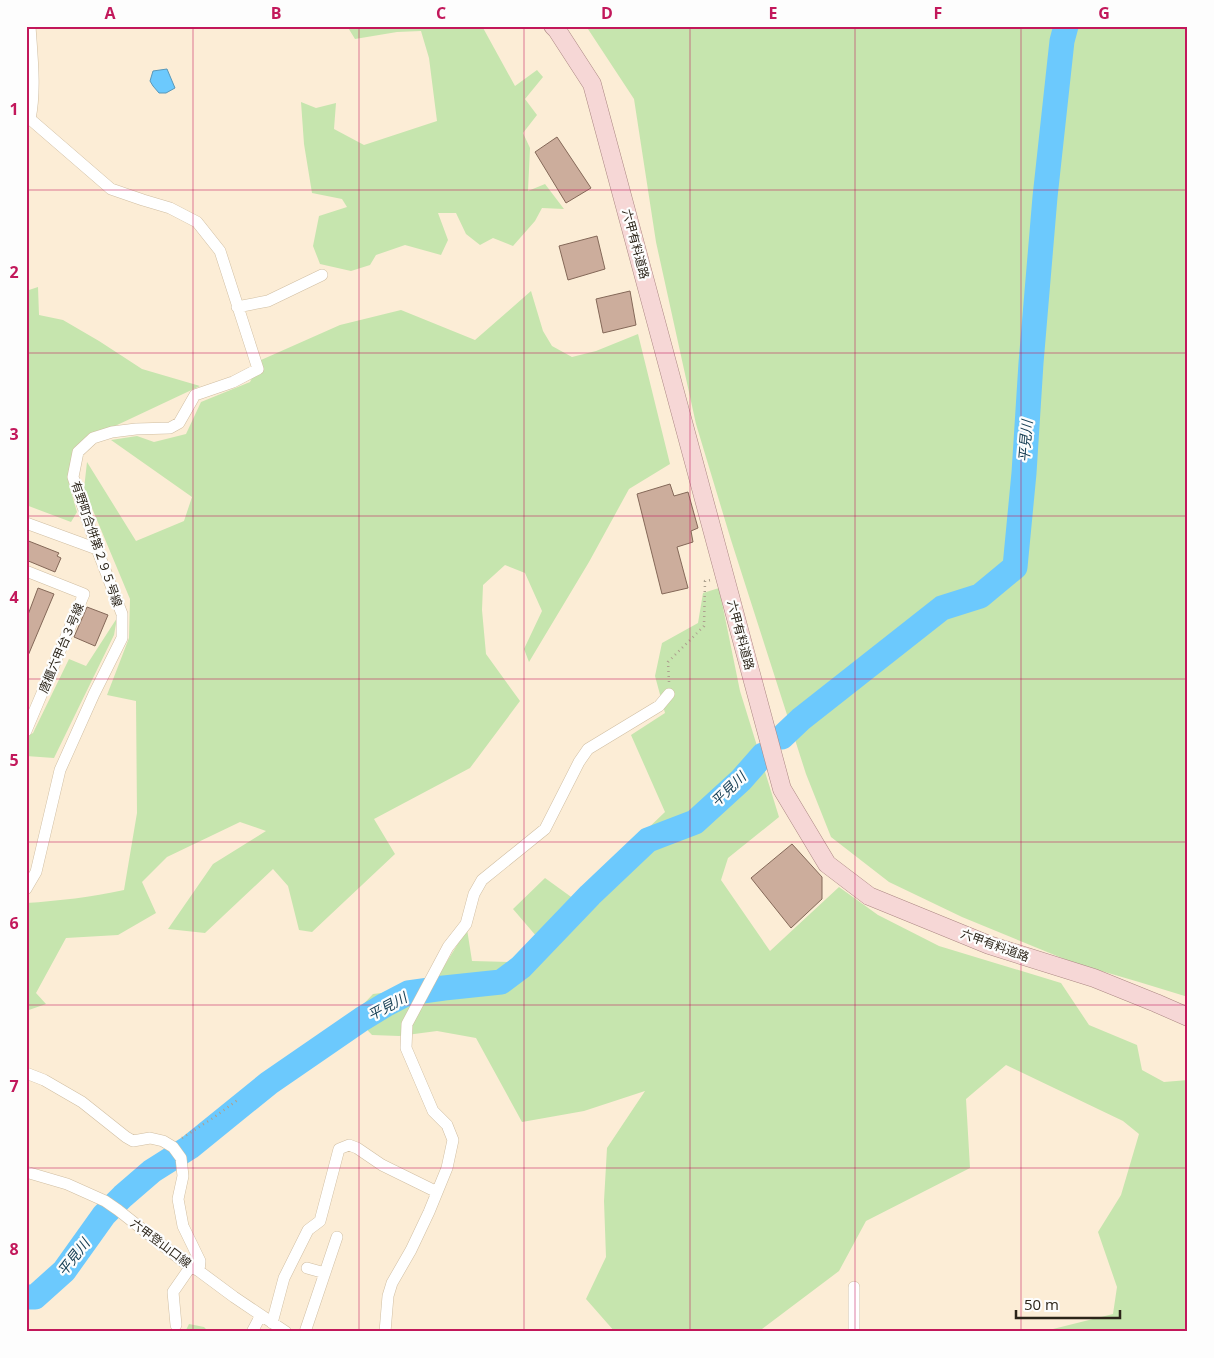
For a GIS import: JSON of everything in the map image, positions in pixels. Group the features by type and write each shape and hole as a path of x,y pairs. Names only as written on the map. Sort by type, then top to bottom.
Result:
{"main road":[{"name":"六甲有料道路","path":"553,26 592,84 782,789 827,864 869,896 990,945 1094,978 1188,1017"},
{"path":"1156,1003 1188,1011"}],"street":[{"path":"28,120 32,108 33,68 29,28"},
{"name":"有野町合併第２９５号線","path":"26,889 36,872 60,770 94,694 122,638 122,614 96,549 73,477 78,452 93,438 112,432 170,428 179,423 195,395 233,382 258,369 220,251 197,222 170,208 111,189 28,120"},
{"path":"237,307 268,301 322,275"},
{"path":"26,523 96,549"},
{"name":"唐櫃六甲台３号線","path":"26,571 84,594 26,731"},
{"path":"385,1332 388,1296 392,1283 411,1250 437,1192 447,1168 453,1140 447,1125 433,1112 406,1048 407,1024 448,948 466,924 474,894 482,880 545,829 588,748 659,706 669,694"},
{"path":"26,1073 44,1080 82,1102 126,1138 133,1141 150,1138 163,1141 171,1146 181,1158 183,1176 178,1199 183,1226 200,1262 174,1292 176,1325"},
{"path":"272,1323 284,1278 308,1230 320,1220 338,1149 349,1145 357,1148 382,1165 437,1192"},
{"name":"六甲登山口線","path":"26,1172 67,1184 105,1201 195,1269 286,1332"},
{"path":"305,1332 337,1237"},
{"path":"307,1268 324,1273"},
{"path":"854,1287 854,1332"},
{"path":"252,1332 261,1316"}],"path":[{"path":"669,694 668,662 704,626 706,581 724,576"},
{"path":"171,1146 239,1099"}],"green space":[{"path":"347,26 482,26 515,86 537,70 543,77 525,99 537,115 523,133 530,148 528,191 545,184 564,209 542,208 535,221 513,246 493,238 480,245 466,234 456,213 438,213 448,240 441,255 405,245 376,255 370,265 351,271 320,264 313,246 319,216 347,207 342,199 312,193 304,144 301,102 316,108 336,103 334,129 364,145 437,121 429,58 421,31 397,32 355,39"},
{"path":"586,26 1188,26 1188,997 1074,963 962,917 889,882 831,837 806,774 696,424 656,242 634,99"},
{"path":"38,287 39,315 63,320 142,369 200,386 98,434 72,457 70,488 77,512 71,522 26,505 26,291"},
{"path":"531,291 543,331 552,346 572,357 596,351 638,334 670,464 629,489 589,562 529,662 524,649 542,611 525,573 505,565 483,585 482,610 486,654 520,701 470,768 374,819 395,854 312,932 299,930 288,886 273,869 205,933 168,929 213,864 266,831 240,822 167,857 142,882 156,913 118,935 66,938 36,993 46,1004 26,1011 26,903 99,895 124,890 137,813 136,701 107,695 129,638 130,599 84,489 87,462 136,541 184,521 192,497 111,440 137,436 154,442 186,434 201,402 250,382 261,360 340,325 401,310 475,340"},
{"path":"719,588 740,691 779,817 728,858 721,880 770,951 839,887 878,915 939,946 1061,983 1089,1025 1137,1045 1142,1070 1164,1082 1188,1080 1188,1332 1041,1332 1113,1314 1117,1287 1098,1232 1121,1195 1139,1134 1123,1121 1006,1065 966,1099 970,1168 866,1221 839,1271 758,1332 615,1332 586,1299 606,1257 604,1201 607,1148 645,1091 584,1111 522,1122 476,1038 437,1031 399,1036 372,1035 353,1015 373,994 430,987 467,929 472,961 510,962 537,937 513,909 545,878 574,899 665,812 631,735 665,713 655,676 662,643 698,623 703,593"},
{"path":"117,618 114,635 54,758 26,756 26,737 33,733 69,659 86,666"},
{"path":"189,1324 204,1327 209,1332 185,1332"}],"water":[{"path":"167,69 175,88 166,93 159,93 150,81 153,71"}],"building":[{"path":"557,137 591,188 566,203 535,152"},
{"path":"597,236 605,269 568,280 559,246"},
{"path":"630,291 636,325 603,333 596,299"},
{"path":"670,484 674,496 688,492 698,528 691,531 693,542 677,547 688,588 662,594 637,494"},
{"path":"26,540 59,553 57,556 61,558 55,572 26,560"},
{"path":"38,588 54,594 27,658 26,620"},
{"path":"87,607 108,615 95,646 74,637"},
{"path":"792,844 822,877 822,899 791,928 751,878"}],"waterway":[{"name":"平見川","path":"782,737 801,719 942,608 980,596 1015,567 1045,197 1062,41 1066,26"},
{"name":"平見川","path":"26,1297 35,1297 64,1271 104,1215 123,1196 152,1171 190,1147 269,1083 362,1019 408,993 501,982 521,967 590,895 648,840 695,822 741,780 763,755"}]}
